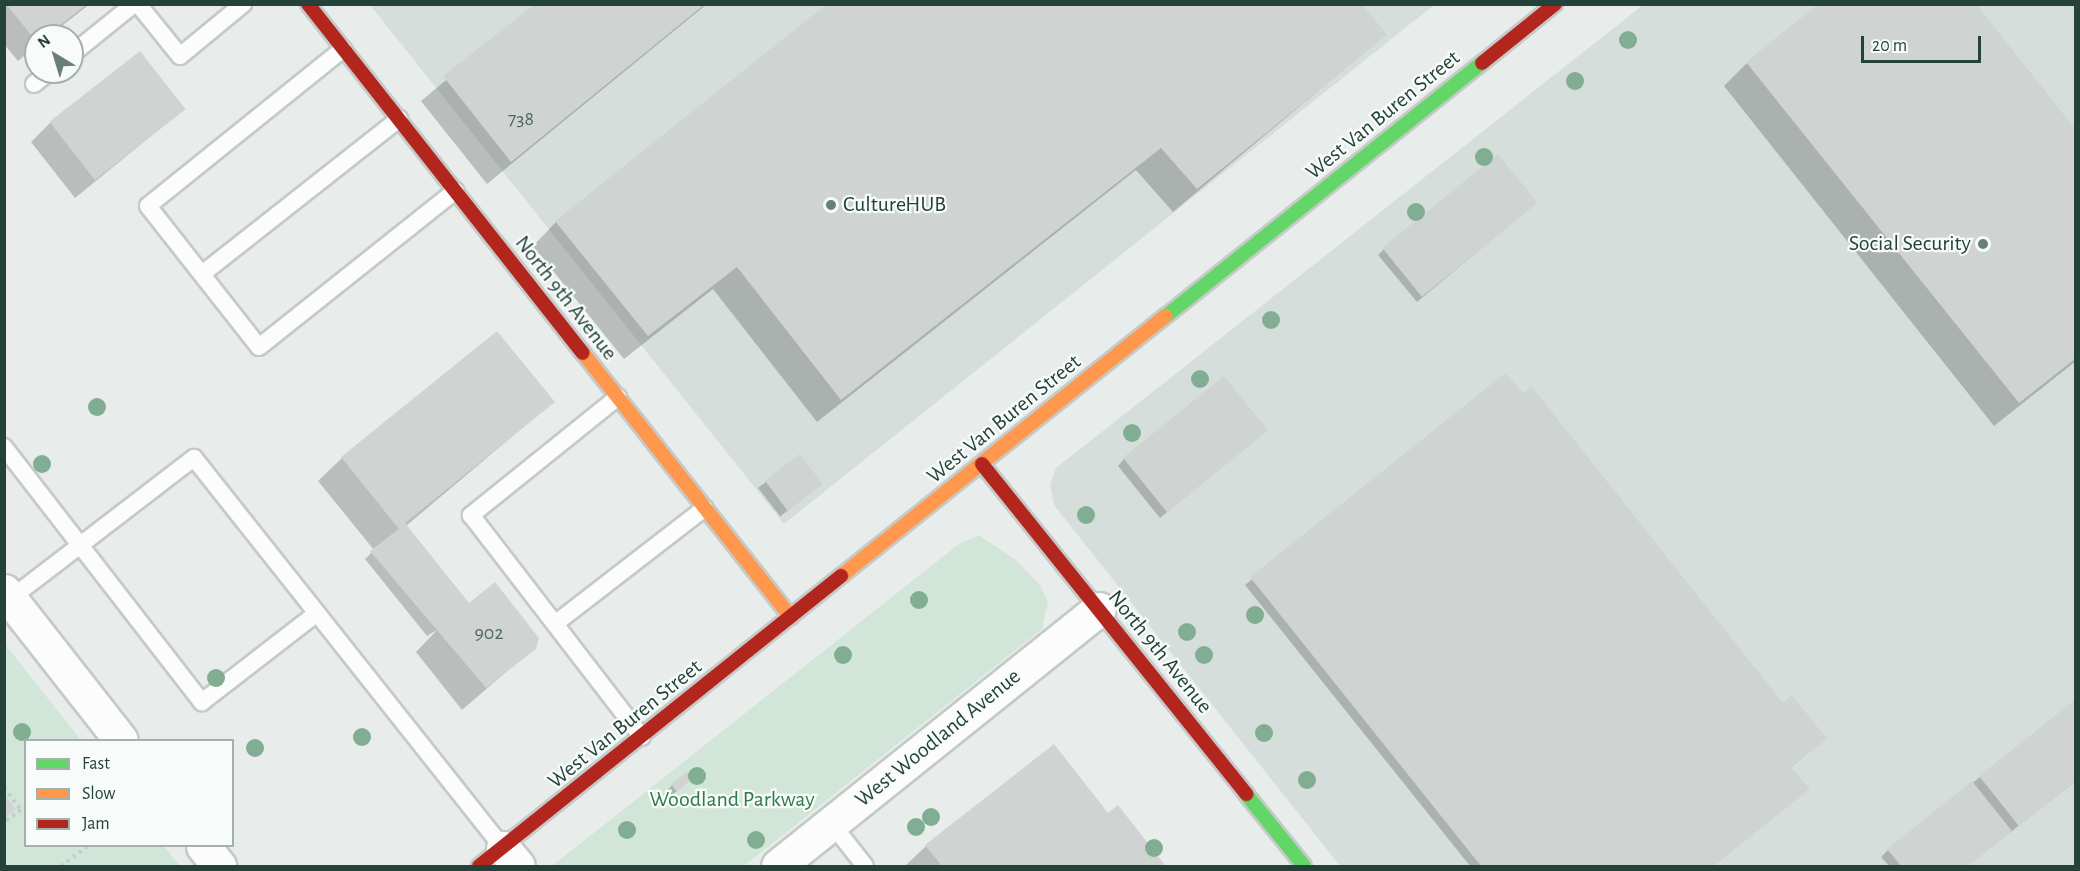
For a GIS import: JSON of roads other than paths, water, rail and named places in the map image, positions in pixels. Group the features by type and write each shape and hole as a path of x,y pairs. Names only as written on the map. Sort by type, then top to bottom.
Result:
{"main road":[{"name":"North 9th Avenue","path":"308,4 791,617"},
{"name":"West Van Buren Street","path":"500,860 642,737 1555,4"},
{"name":"North 9th Avenue","path":"982,465 1304,867"}],"street":[{"path":"8,595 119,739"},
{"name":"West Woodland Avenue","path":"778,867 1099,609"},
{"path":"204,847 219,867"}],"lane":[{"path":"84,45 136,4 180,56 243,4"},
{"path":"343,49 148,206 201,274 259,346 455,191"},
{"path":"201,274 399,119"},
{"path":"618,398 471,515 642,737"},
{"path":"4,447 202,702 317,613"},
{"path":"8,595 80,545 194,458 317,613 500,860"},
{"path":"556,623 705,508"},
{"path":"832,824 865,867"}],"place":[{"name":"CultureHUB","path":"831,205"},
{"name":"Social Security","path":"1983,244"}],"park label":[{"name":"Woodland Parkway","path":"732,800"}]}
